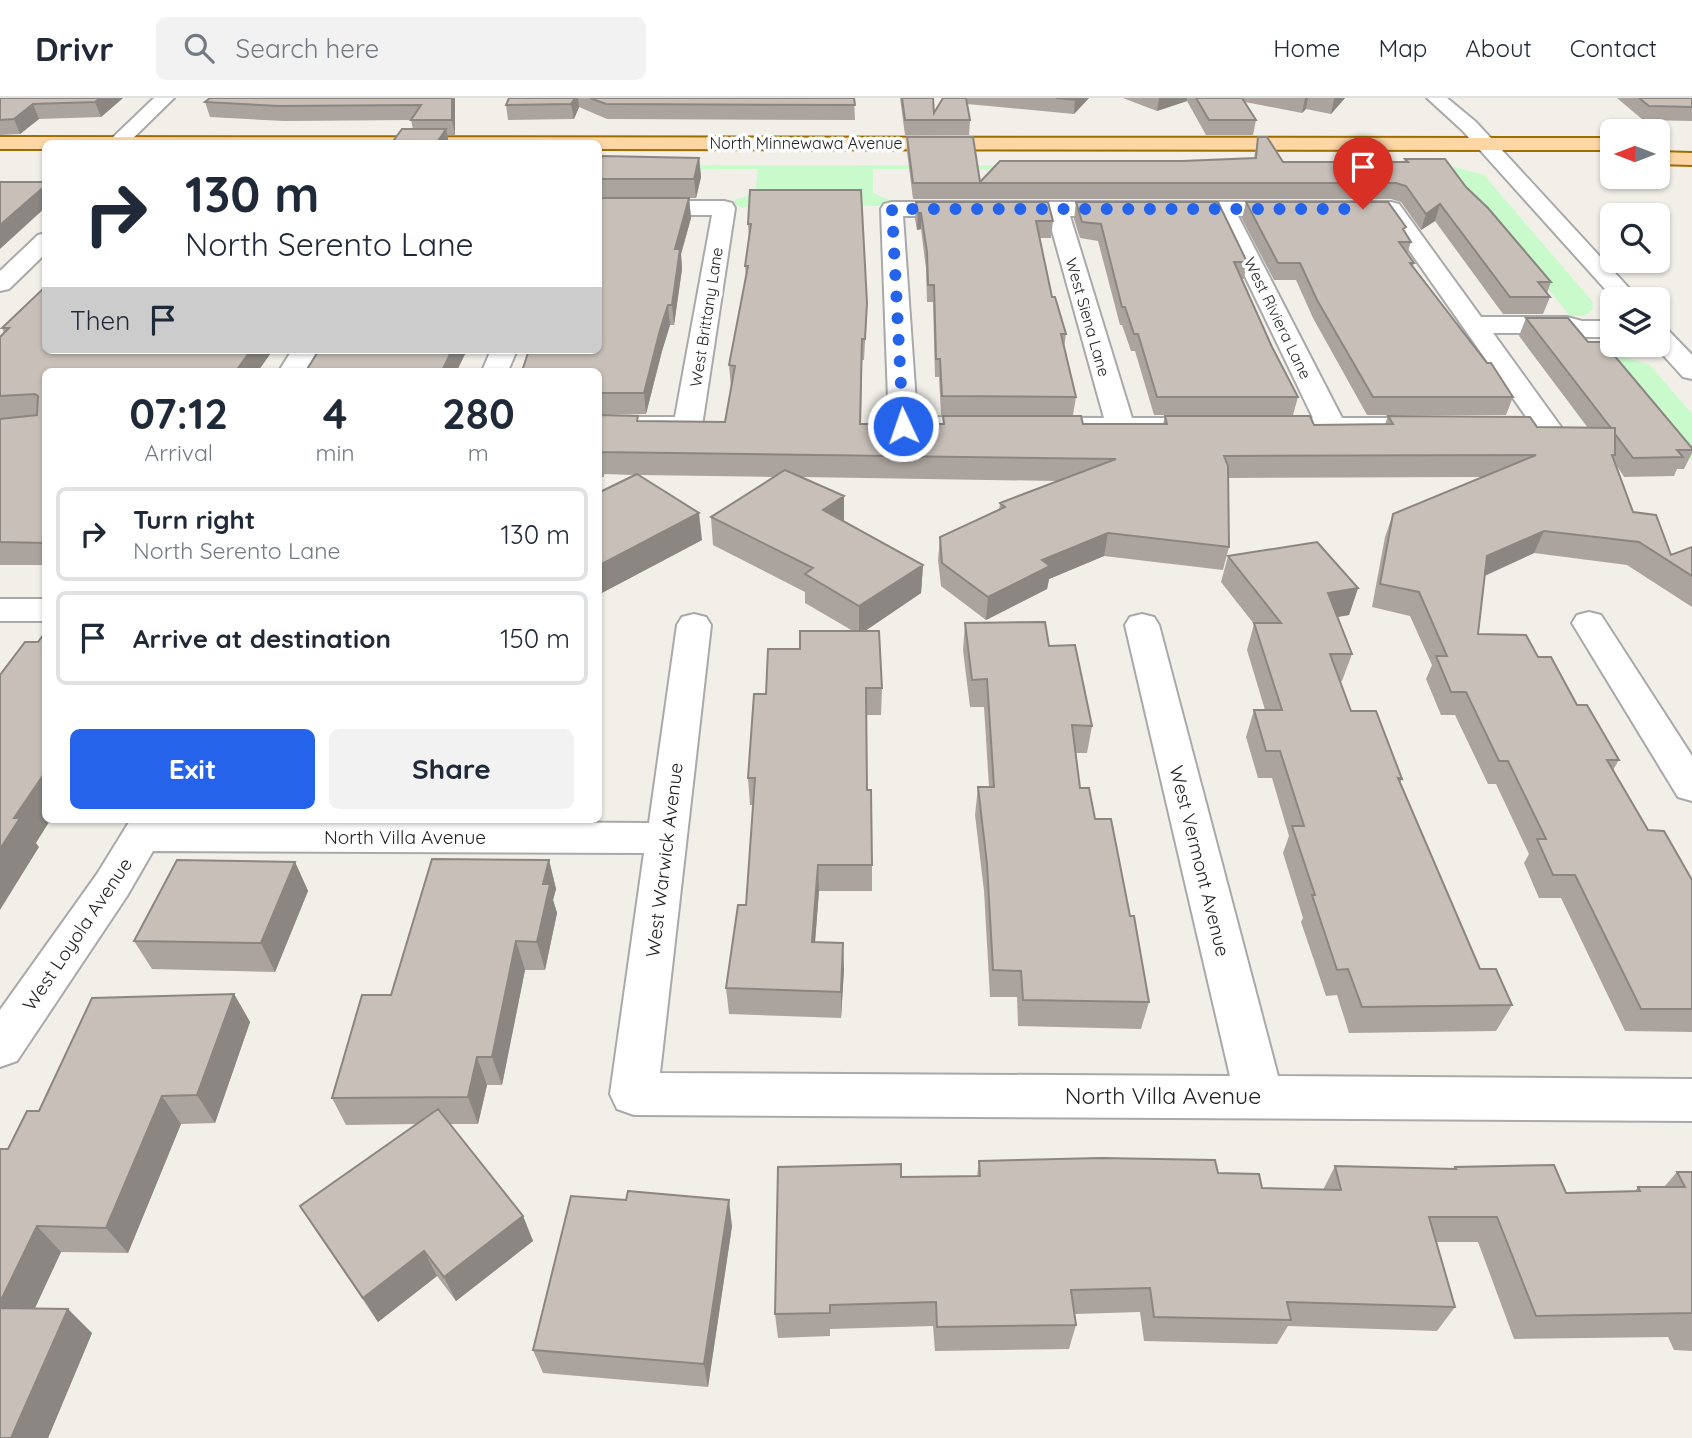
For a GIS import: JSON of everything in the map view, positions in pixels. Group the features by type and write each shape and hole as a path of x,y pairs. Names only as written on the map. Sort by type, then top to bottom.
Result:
{"main road":[{"name":"North Minnewawa Avenue","path":"0,143 42,143"},
{"name":"North Minnewawa Avenue","path":"602,144 1492,151 1600,157"},
{"path":"1670,144 1692,144"},
{"name":"North Minnewawa Avenue","path":"602,158 1492,151 1600,145"},
{"path":"0,149 42,149"},
{"path":"0,157 42,157"},
{"path":"1670,159 1692,159"}],"street":[{"path":"119,140 165,98"},
{"path":"144,140 188,98"},
{"path":"1436,98 1453,111 1492,151 1616,287"},
{"name":"West Brittany Lane","path":"602,208 724,208 688,426 602,426"},
{"path":"892,209 1057,209 1391,209 1546,427 903,426 892,209"},
{"name":"West Siena Lane","path":"1057,209 1119,426"},
{"name":"West Riviera Lane","path":"1224,209 1332,427"},
{"path":"0,284 42,244"},
{"path":"1573,332 1572,320 1600,320"},
{"path":"1480,332 1573,332 1580,329 1600,329"},
{"path":"1573,332 1593,344 1600,344"},
{"path":"1670,349 1692,371"},
{"path":"0,610 42,610"},
{"path":"1589,623 1692,787"},
{"name":"West Warwick Avenue","path":"634,1094 694,625"},
{"name":"West Vermont Avenue","path":"1142,625 1259,1096"},
{"name":"North Villa Avenue","path":"147,827 667,838"},
{"name":"West Loyola Avenue","path":"0,1047 112,885 147,827"},
{"name":"North Villa Avenue","path":"634,1094 1692,1100"}],"green space":[{"path":"602,165 1451,166 1484,175 1592,301 1593,309 1584,316 1570,316 1457,176 1442,171 873,169 873,193 892,201 879,206 753,205 742,208 730,202 755,193 758,169 602,170"},
{"path":"1606,357 1623,357 1650,365 1692,414 1692,461"}],"building":[{"path":"0,98 100,98 95,102 33,104 14,119 0,120"},
{"path":"210,98 452,98 452,120 411,120 421,105 279,106 205,102"},
{"path":"509,98 575,98 571,104 506,105"},
{"path":"590,98 854,98 855,105 606,104"},
{"path":"902,98 933,98 934,113 943,98 966,98 970,120 905,120"},
{"path":"1196,98 1242,98 1256,120 1209,120"},
{"path":"1639,98 1692,98 1692,107 1649,106"},
{"path":"402,129 446,129 439,140 394,140"},
{"path":"907,137 973,137 980,182 1000,161 1182,161 1256,158 1258,137 1267,137 1283,162 1408,162 1405,159 1445,159 1466,187 1488,208 1551,282 1538,282 1550,297 1510,297 1440,204 1426,214 1406,186 1396,183 913,183"},
{"path":"602,156 699,158 694,179 602,179"},
{"path":"0,182 42,182 42,188 0,225"},
{"path":"750,190 861,190 867,303 865,339 862,339 860,424 944,424 943,416 1081,416 1083,424 1167,424 1165,416 1310,416 1314,425 1393,424 1388,416 1530,417 1537,427 1615,428 1615,455 1612,455 1633,512 1656,515 1671,555 1692,547 1692,576 1639,542 1544,531 1487,556 1478,634 1526,635 1538,657 1551,657 1577,705 1587,705 1619,760 1607,760 1648,830 1664,831 1692,880 1692,1009 1641,1009 1575,875 1553,875 1537,839 1546,839 1508,761 1499,761 1466,692 1451,692 1436,656 1447,656 1419,592 1380,584 1393,514 1536,455 1224,456 1228,466 1229,547 1108,533 1042,560 1050,566 988,597 942,563 940,537 1005,507 1000,503 1116,459 602,452 602,415 638,416 637,421 725,422 735,366 729,365 748,266 745,266 751,224 748,224"},
{"path":"602,198 689,198 675,249 680,249 672,305 668,305 660,330 644,393 602,393 602,368 523,368 528,354 602,354"},
{"path":"916,202 1048,202 1053,221 1036,221 1052,297 1055,297 1066,334 1061,334 1076,397 942,396 940,359 936,359 934,285 928,285 927,252 921,213 918,213"},
{"path":"1076,202 1218,202 1247,262 1234,262 1298,397 1157,397 1138,334 1134,334 1125,307 1122,307 1101,224 1082,222"},
{"path":"1246,202 1388,202 1406,227 1403,229 1411,242 1399,242 1414,263 1410,263 1487,363 1491,363 1513,397 1373,397 1317,300 1300,263 1278,263"},
{"path":"42,290 42,354 248,354 238,368 42,368 42,543 0,542 0,419 37,415 38,396 0,396 0,337 9,328 2,328"},
{"path":"1526,318 1568,318 1588,342 1600,342 1600,357 1616,357 1692,450 1677,450 1683,457 1633,458 1615,434 1615,428 1611,428"},
{"path":"317,354 450,354 443,368 308,368"},
{"path":"785,470 844,496 823,510 923,565 859,606 805,574 813,568 711,517"},
{"path":"637,474 699,513 602,564 602,491"},
{"path":"1317,542 1358,588 1328,593 1352,654 1330,654 1351,711 1376,711 1402,779 1398,778 1480,969 1496,969 1512,1005 1362,1007 1348,969 1337,970 1292,826 1304,826 1280,751 1266,751 1254,710 1282,710 1254,623 1281,623 1228,556"},
{"path":"1045,622 1049,646 1075,645 1092,726 1072,725 1080,788 1089,788 1095,819 1111,819 1130,916 1134,916 1149,1002 1023,1000 1021,971 993,970 987,864 978,787 994,787 987,679 972,680 965,623"},
{"path":"800,631 879,631 882,688 866,688 867,790 871,790 872,865 818,865 812,942 843,943 841,992 726,988 738,905 746,905 755,778 748,778 754,694 766,694 768,649 800,649"},
{"path":"42,636 42,777 14,818 20,818 0,849 0,675 25,642 38,642"},
{"path":"432,859 549,860 543,884 550,884 537,942 516,941 492,1057 477,1057 468,1097 332,1098 362,995 391,995"},
{"path":"177,860 295,862 261,943 134,941"},
{"path":"234,994 197,1095 162,1096 106,1228 37,1226 0,1302 0,1149 8,1149 27,1111 39,1111 92,998"},
{"path":"438,1109 523,1216 444,1277 424,1251 363,1298 300,1206"},
{"path":"1101,1158 1215,1160 1218,1173 1259,1174 1262,1188 1341,1190 1335,1166 1456,1169 1455,1167 1554,1165 1566,1193 1640,1191 1638,1187 1685,1187 1677,1172 1692,1172 1692,1313 1536,1316 1497,1217 1429,1217 1455,1307 1287,1302 1291,1320 1154,1317 1150,1288 1071,1290 1076,1325 937,1327 936,1302 830,1305 830,1313 775,1314 778,1167 901,1164 901,1177 980,1176 979,1161"},
{"path":"628,1191 729,1200 704,1364 533,1350 571,1196 626,1200"},
{"path":"0,1308 68,1309 11,1438 0,1438"}],"route":[{"path":"903,426 892,209 1363,209"}]}
